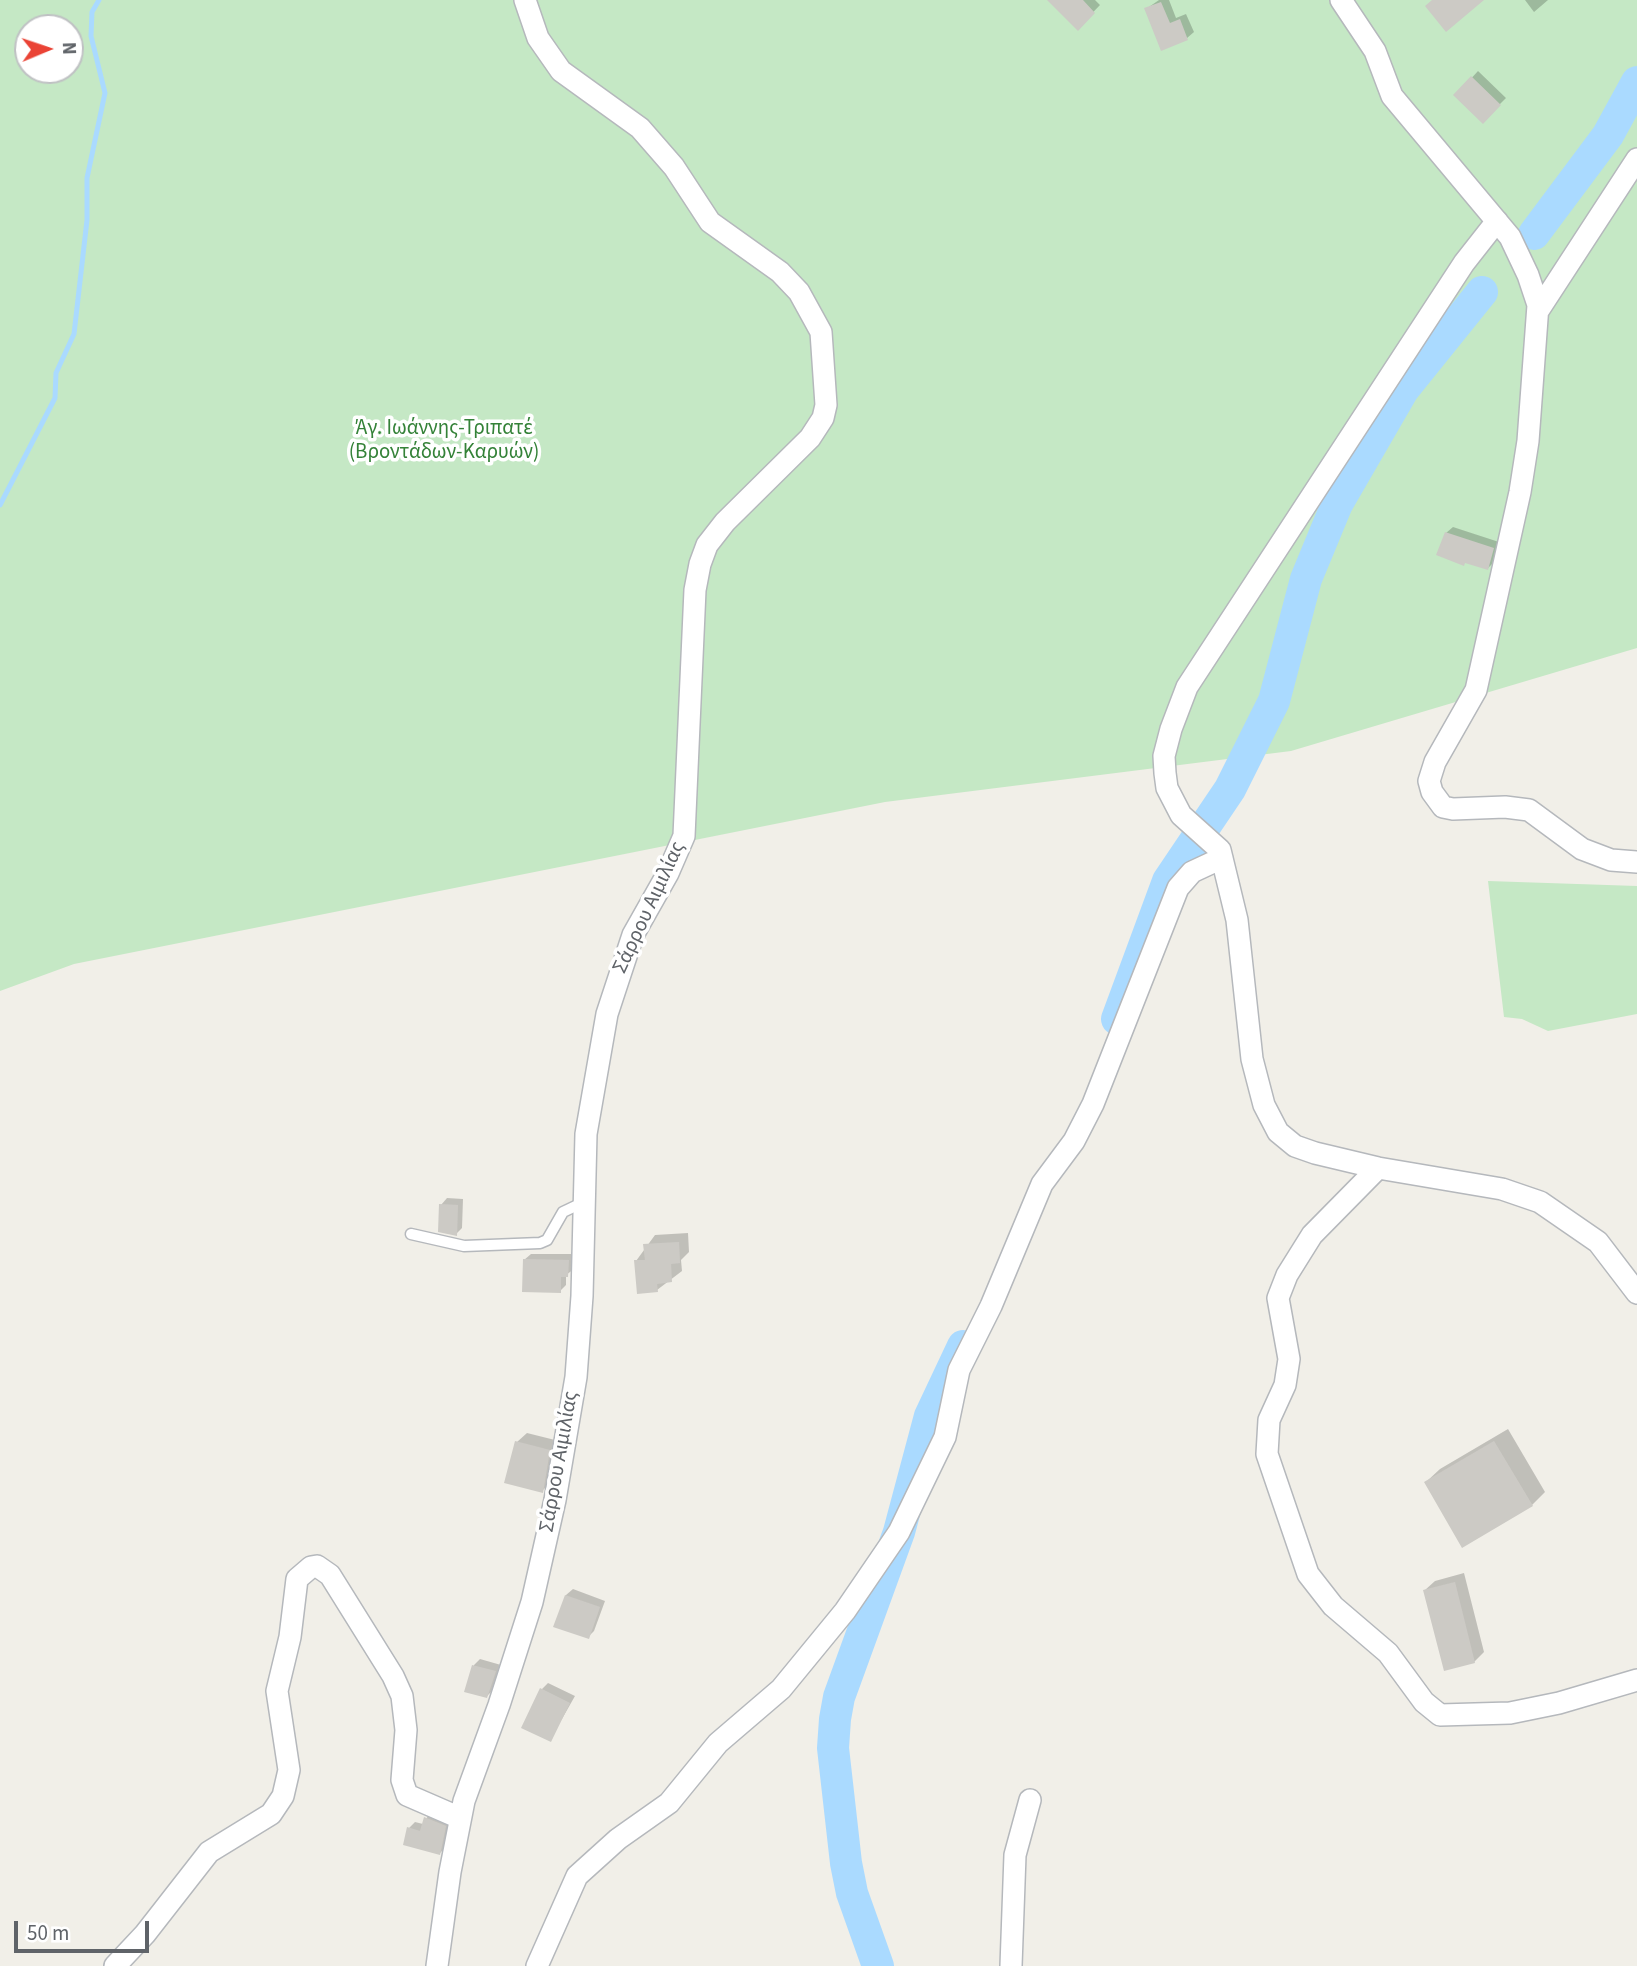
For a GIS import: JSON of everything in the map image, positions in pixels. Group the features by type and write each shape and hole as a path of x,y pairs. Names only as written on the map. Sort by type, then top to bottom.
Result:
{"street":[{"name":"Σάρρου Αιμιλίας","path":"437,1966 460,1818 532,1602 555,1500 576,1377 582,1296 586,1134 595,1073 615,985 633,935 668,873 684,836 695,590 702,554 731,514 810,439 823,418 826,390 821,332 799,292 780,272 710,222 674,167 640,128 561,71 538,38 525,0"},
{"path":"1341,0 1374,51 1392,96 1503,229 1537,302 1528,440 1520,492 1476,690 1435,762 1429,781 1432,792 1443,807 1529,810 1582,849 1611,860 1637,862"},
{"path":"1537,302 1637,159"},
{"path":"1503,229 1464,263 1187,687 1164,756 1165,773 1173,803 1218,850 1237,920 1249,1042 1268,1117 1285,1140 1296,1146 1378,1168 1502,1189 1540,1202 1598,1242 1637,1293"},
{"path":"537,1966 577,1876 601,1852 669,1803 718,1743 781,1689 845,1611 899,1532 945,1437 959,1370 992,1306 1042,1184 1074,1141 1093,1104 1178,888 1218,850"},
{"path":"1378,1168 1312,1235 1287,1275 1278,1298 1289,1359 1285,1385 1269,1420 1267,1454 1308,1574 1333,1606 1388,1653 1424,1702 1440,1715 1510,1713 1559,1703 1637,1681"},
{"path":"115,1966 145,1934 209,1852 271,1814 283,1796 289,1770 277,1690 290,1637 297,1578 311,1567 317,1566 330,1575 393,1676 402,1696 406,1730 402,1780 407,1795 460,1818"},
{"path":"1012,1966 1015,1855 1030,1800"}],"lane":[{"path":"411,1234 464,1246 540,1243 547,1240 563,1212 584,1202"}],"green space":[{"name":"Άγ. Ιωάννης-Τριπατέ (Βροντάδων-Καρυών)","path":"0,0 1637,0 1637,648 1291,751 885,802 74,964 0,991"},
{"path":"1488,881 1637,886 1637,1014 1548,1031 1522,1019 1504,1017"}],"building":[{"path":"1047,0 1083,0 1095,13 1078,31"},
{"path":"1432,0 1484,0 1446,32 1425,6"},
{"path":"1161,2 1170,23 1180,19 1188,40 1161,51 1144,8"},
{"path":"1471,76 1501,105 1483,124 1453,95"},
{"path":"1445,532 1494,548 1488,570 1465,563 1464,566 1436,555"},
{"path":"439,1204 458,1205 457,1236 438,1232"},
{"path":"679,1242 680,1263 671,1264 672,1282 657,1284 658,1292 637,1294 634,1260 645,1260 643,1244"},
{"path":"523,1259 569,1260 568,1277 561,1277 561,1293 522,1292"},
{"path":"515,1441 550,1450 543,1493 504,1483"},
{"path":"1494,1441 1533,1506 1462,1548 1424,1482"},
{"path":"1455,1582 1475,1663 1444,1671 1423,1590"},
{"path":"565,1595 600,1607 589,1639 553,1627"},
{"path":"472,1665 496,1671 487,1698 464,1692"},
{"path":"540,1688 570,1703 551,1742 521,1728"},
{"path":"424,1817 446,1826 440,1855 403,1845 407,1827 420,1831"}],"waterway":[{"path":"0,505 55,398 56,373 74,334 87,220 87,178 105,93 91,36 92,12 99,0"},
{"path":"1534,234 1608,135 1637,82"},
{"path":"1117,1019 1168,881 1230,789 1274,701 1306,579 1337,504 1403,390 1482,292"},
{"path":"878,1966 852,1893 846,1863 833,1748 835,1719 839,1697 899,1532 930,1416 963,1346"}]}
